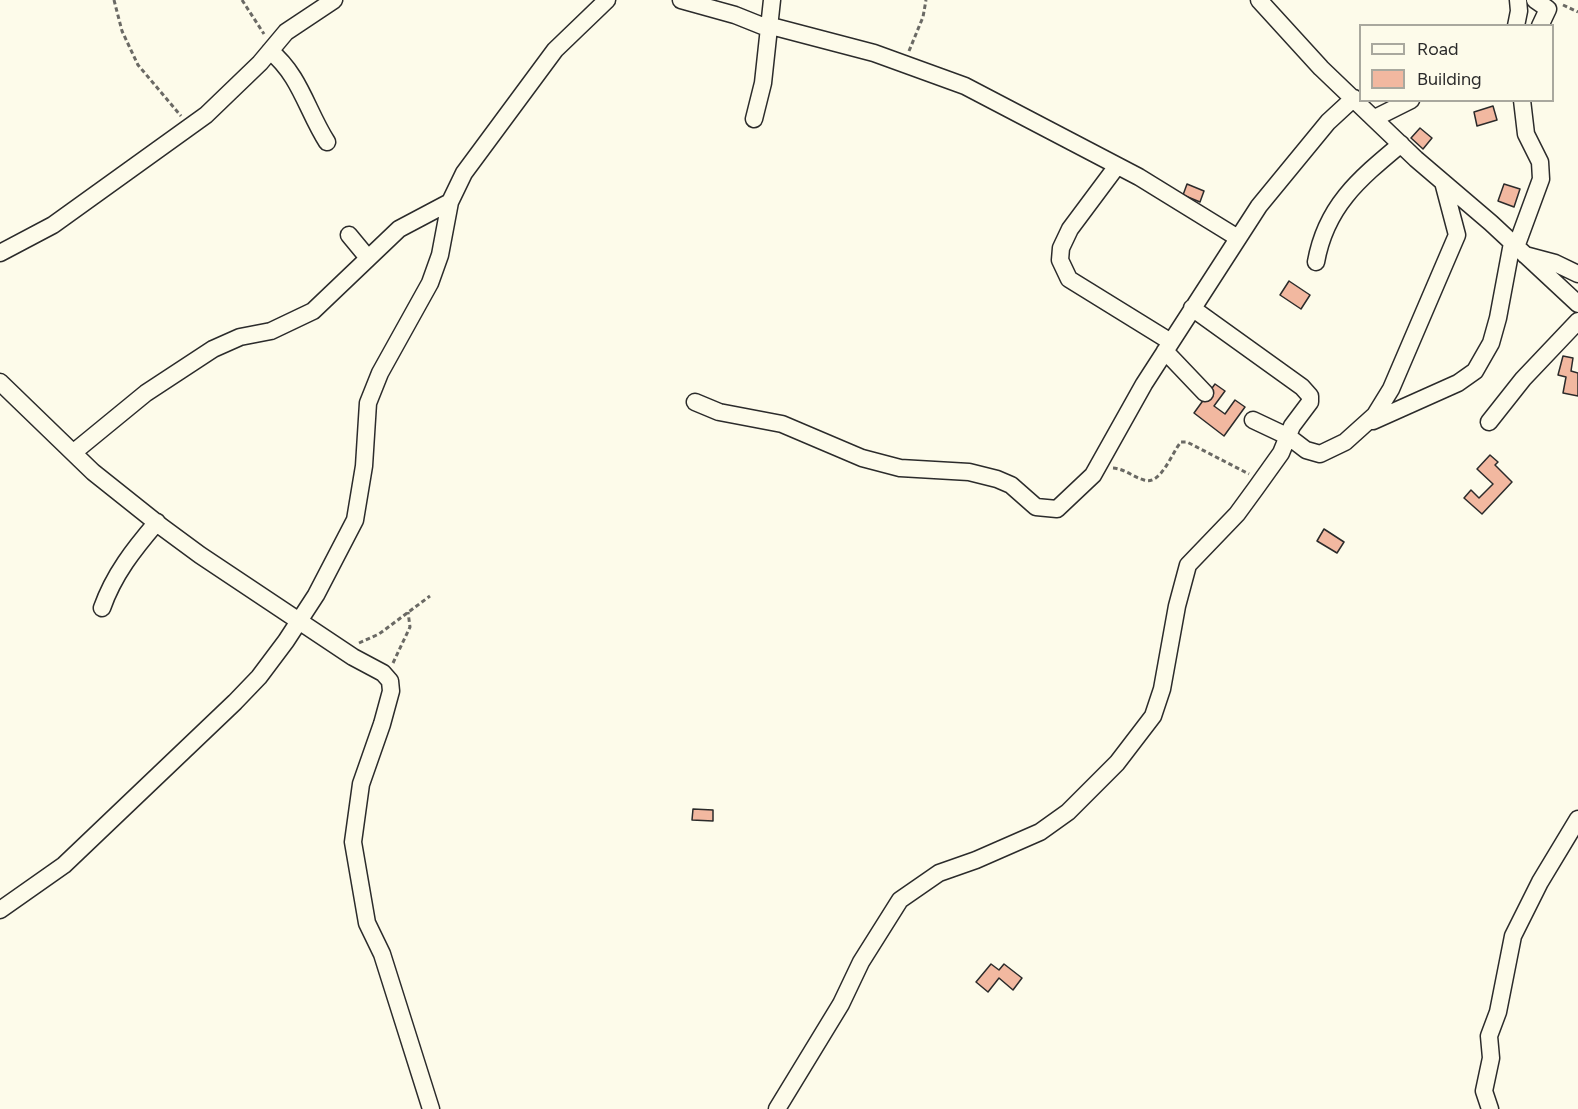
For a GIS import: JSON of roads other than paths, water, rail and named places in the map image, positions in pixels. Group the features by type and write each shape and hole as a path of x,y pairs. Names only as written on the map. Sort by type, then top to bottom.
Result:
{"street":[{"path":"0,253 53,225 190,126 233,90 286,32 334,0"},
{"path":"0,910 64,865 235,702 259,677 300,621 327,576 355,520 361,489 368,403 380,374 430,283 440,255 450,202 464,172 531,80 569,34 607,0"},
{"path":"681,0 904,64 965,86 1118,166 1238,238"},
{"path":"753,119 762,83 772,0"},
{"path":"1259,0 1321,68 1401,144 1578,303"},
{"path":"1516,24 1518,0"},
{"path":"1535,0 1548,9 1541,24"},
{"path":"271,50 293,74 315,123 327,142"},
{"path":"694,402 719,412 782,424 862,458 900,468 969,472 997,479 1011,485 1036,507 1057,509 1095,472 1168,346 1259,206 1321,130 1354,98"},
{"path":"1375,118 1407,102"},
{"path":"1364,425 1458,383 1475,370 1491,343 1517,248 1541,179 1540,162 1526,134 1522,102"},
{"path":"1316,262 1320,242 1332,214 1359,180 1401,144"},
{"path":"1118,166 1070,230 1061,248 1060,260 1069,279 1168,346 1205,393"},
{"path":"1253,420 1289,437 1306,450 1320,454 1345,442 1383,406 1454,246 1456,226 1447,204 1443,182"},
{"path":"74,452 146,393 213,349 240,337 271,331 313,312 399,229 450,202"},
{"path":"349,235 368,258"},
{"path":"1517,248 1578,274"},
{"path":"777,1109 841,1004 861,962 900,900 939,873 976,860 1040,832 1068,812 1117,763 1153,716 1162,689 1177,606 1188,565 1237,514 1266,474 1289,437 1292,426 1310,402 1308,392 1192,309"},
{"path":"1489,422 1522,379 1578,321"},
{"path":"0,382 93,472 157,522 200,555 341,649 383,673 390,682 391,691 382,724 361,784 353,842 367,923 382,954 431,1109"},
{"path":"102,608 108,591 127,558 157,522"},
{"path":"1490,1109 1484,1091 1491,1058 1489,1036 1498,1012 1513,936 1540,882 1578,819"}]}
